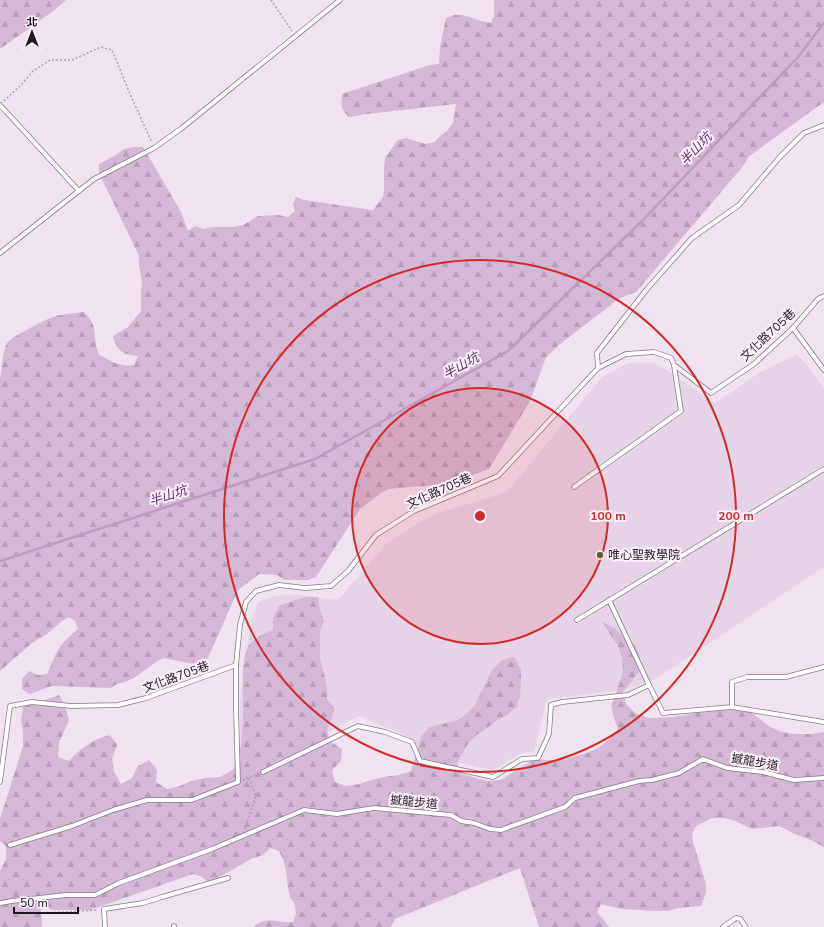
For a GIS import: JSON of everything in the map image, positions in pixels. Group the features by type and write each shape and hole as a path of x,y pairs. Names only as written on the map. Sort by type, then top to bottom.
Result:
{"lane":[{"path":"0,252 94,179 154,148 182,128 340,0"},
{"path":"0,105 80,191"},
{"path":"598,368 597,353 647,290 692,238 739,205 779,158 804,133 824,125"},
{"name":"文化路705巷","path":"0,782 10,706 32,702 71,706 118,705 146,698 236,665 240,625 246,602 256,591 279,585 305,588 331,586 348,571 376,535 414,511 498,476 598,368 626,354 654,352 671,358 674,364 710,392 754,364 793,328 818,299 824,296"},
{"path":"793,328 824,370"},
{"path":"574,487 680,411 674,364"},
{"path":"576,620 824,469"},
{"path":"609,600 663,712 732,707 824,722"},
{"path":"10,845 72,826 113,810 147,800 192,800 238,782 236,665"},
{"path":"732,707 732,682 747,677 786,677 824,667"},
{"path":"263,772 358,726 385,732 412,742 420,761 493,777 522,759 538,758 549,734 551,705 562,702 628,695 649,685"},
{"name":"撼龍步道","path":"0,904 12,901 66,895 95,895 119,883 212,849 304,810 337,814 374,808 451,815 461,821 474,823 490,829 501,830 565,807 575,798 679,773 703,758 727,768 763,772 794,780 824,778"},
{"path":"105,927 104,909 143,903 228,878"},
{"path":"723,927 736,918 740,919 746,927"}],"path":[{"path":"271,0 295,36"},
{"path":"0,105 33,71 50,60 72,60 101,47 112,50 154,148"},
{"path":"238,782 263,772"},
{"path":"243,835 256,796 249,778"},
{"path":"46,913 104,909"}],"shaded area":[{"name":"唯心聖教學院","path":"797,354 824,388 824,567 654,680 621,691 547,699 534,751 520,754 493,770 424,756 411,738 359,716 266,765 244,772 240,738 240,705 243,668 252,619 258,602 275,596 292,594 338,600 387,543 432,515 507,492 602,377 628,363 654,362 715,403 759,373"}],"green space":[{"path":"0,0 66,0 52,12 0,49"},
{"path":"494,0 824,0 824,102 748,157 744,165 636,292 620,298 560,344 546,357 530,401 489,469 447,484 388,489 381,493 360,509 316,577 308,580 285,580 277,575 259,574 238,590 208,658 201,663 193,664 164,658 134,678 110,688 52,686 29,694 22,689 22,679 29,671 38,675 47,674 60,647 78,629 75,621 69,617 47,634 32,643 0,671 0,377 4,351 10,340 52,317 84,312 91,320 94,328 99,355 120,364 134,365 138,356 128,355 121,351 116,345 113,336 128,327 141,311 142,283 139,256 99,173 99,164 124,149 143,147 181,212 188,231 195,226 203,229 243,225 258,216 278,215 288,217 295,211 293,204 296,197 304,200 373,210 383,197 385,158 398,140 406,138 425,144 435,142 453,123 456,104 349,117 344,112 342,107 342,94 430,65 439,64 440,47 446,18 454,15 463,15 491,23 494,16"},
{"path":"304,597 318,597 320,610 324,621 320,632 320,658 327,686 327,699 335,709 327,731 331,742 342,749 341,761 332,770 335,782 346,786 360,784 411,771 422,735 430,727 458,720 468,713 476,703 492,670 502,660 514,657 521,670 520,695 517,707 507,715 497,720 469,742 457,763 461,774 488,781 501,780 534,759 562,760 587,753 600,747 618,729 611,706 623,672 622,658 618,646 602,622 614,628 635,645 640,656 640,670 623,692 626,704 635,713 649,718 675,717 734,707 748,710 770,727 782,732 811,734 824,732 824,847 779,826 752,829 733,820 713,818 696,826 692,834 706,884 706,893 701,906 657,911 621,909 601,904 597,912 609,927 539,927 520,868 395,919 391,927 254,927 260,922 265,921 293,922 296,914 295,905 290,897 283,859 279,851 270,848 263,855 253,858 209,883 202,877 193,874 90,910 53,910 44,906 41,909 42,927 0,927 0,871 6,859 6,846 0,841 0,819 23,746 21,720 23,707 59,695 65,706 69,720 59,743 58,757 69,761 87,745 110,735 117,745 112,759 114,772 121,784 132,778 138,766 149,760 157,770 156,782 167,789 180,786 191,781 220,777 233,770 241,746 243,722 243,668 245,654 250,643 261,635 273,630 273,618 279,606"}],"waterway":[{"name":"半山坑","path":"0,561 315,459 508,351 644,219 798,57 824,23"}],"place":[{"name":"唯心聖教學院","path":"600,555"}]}
